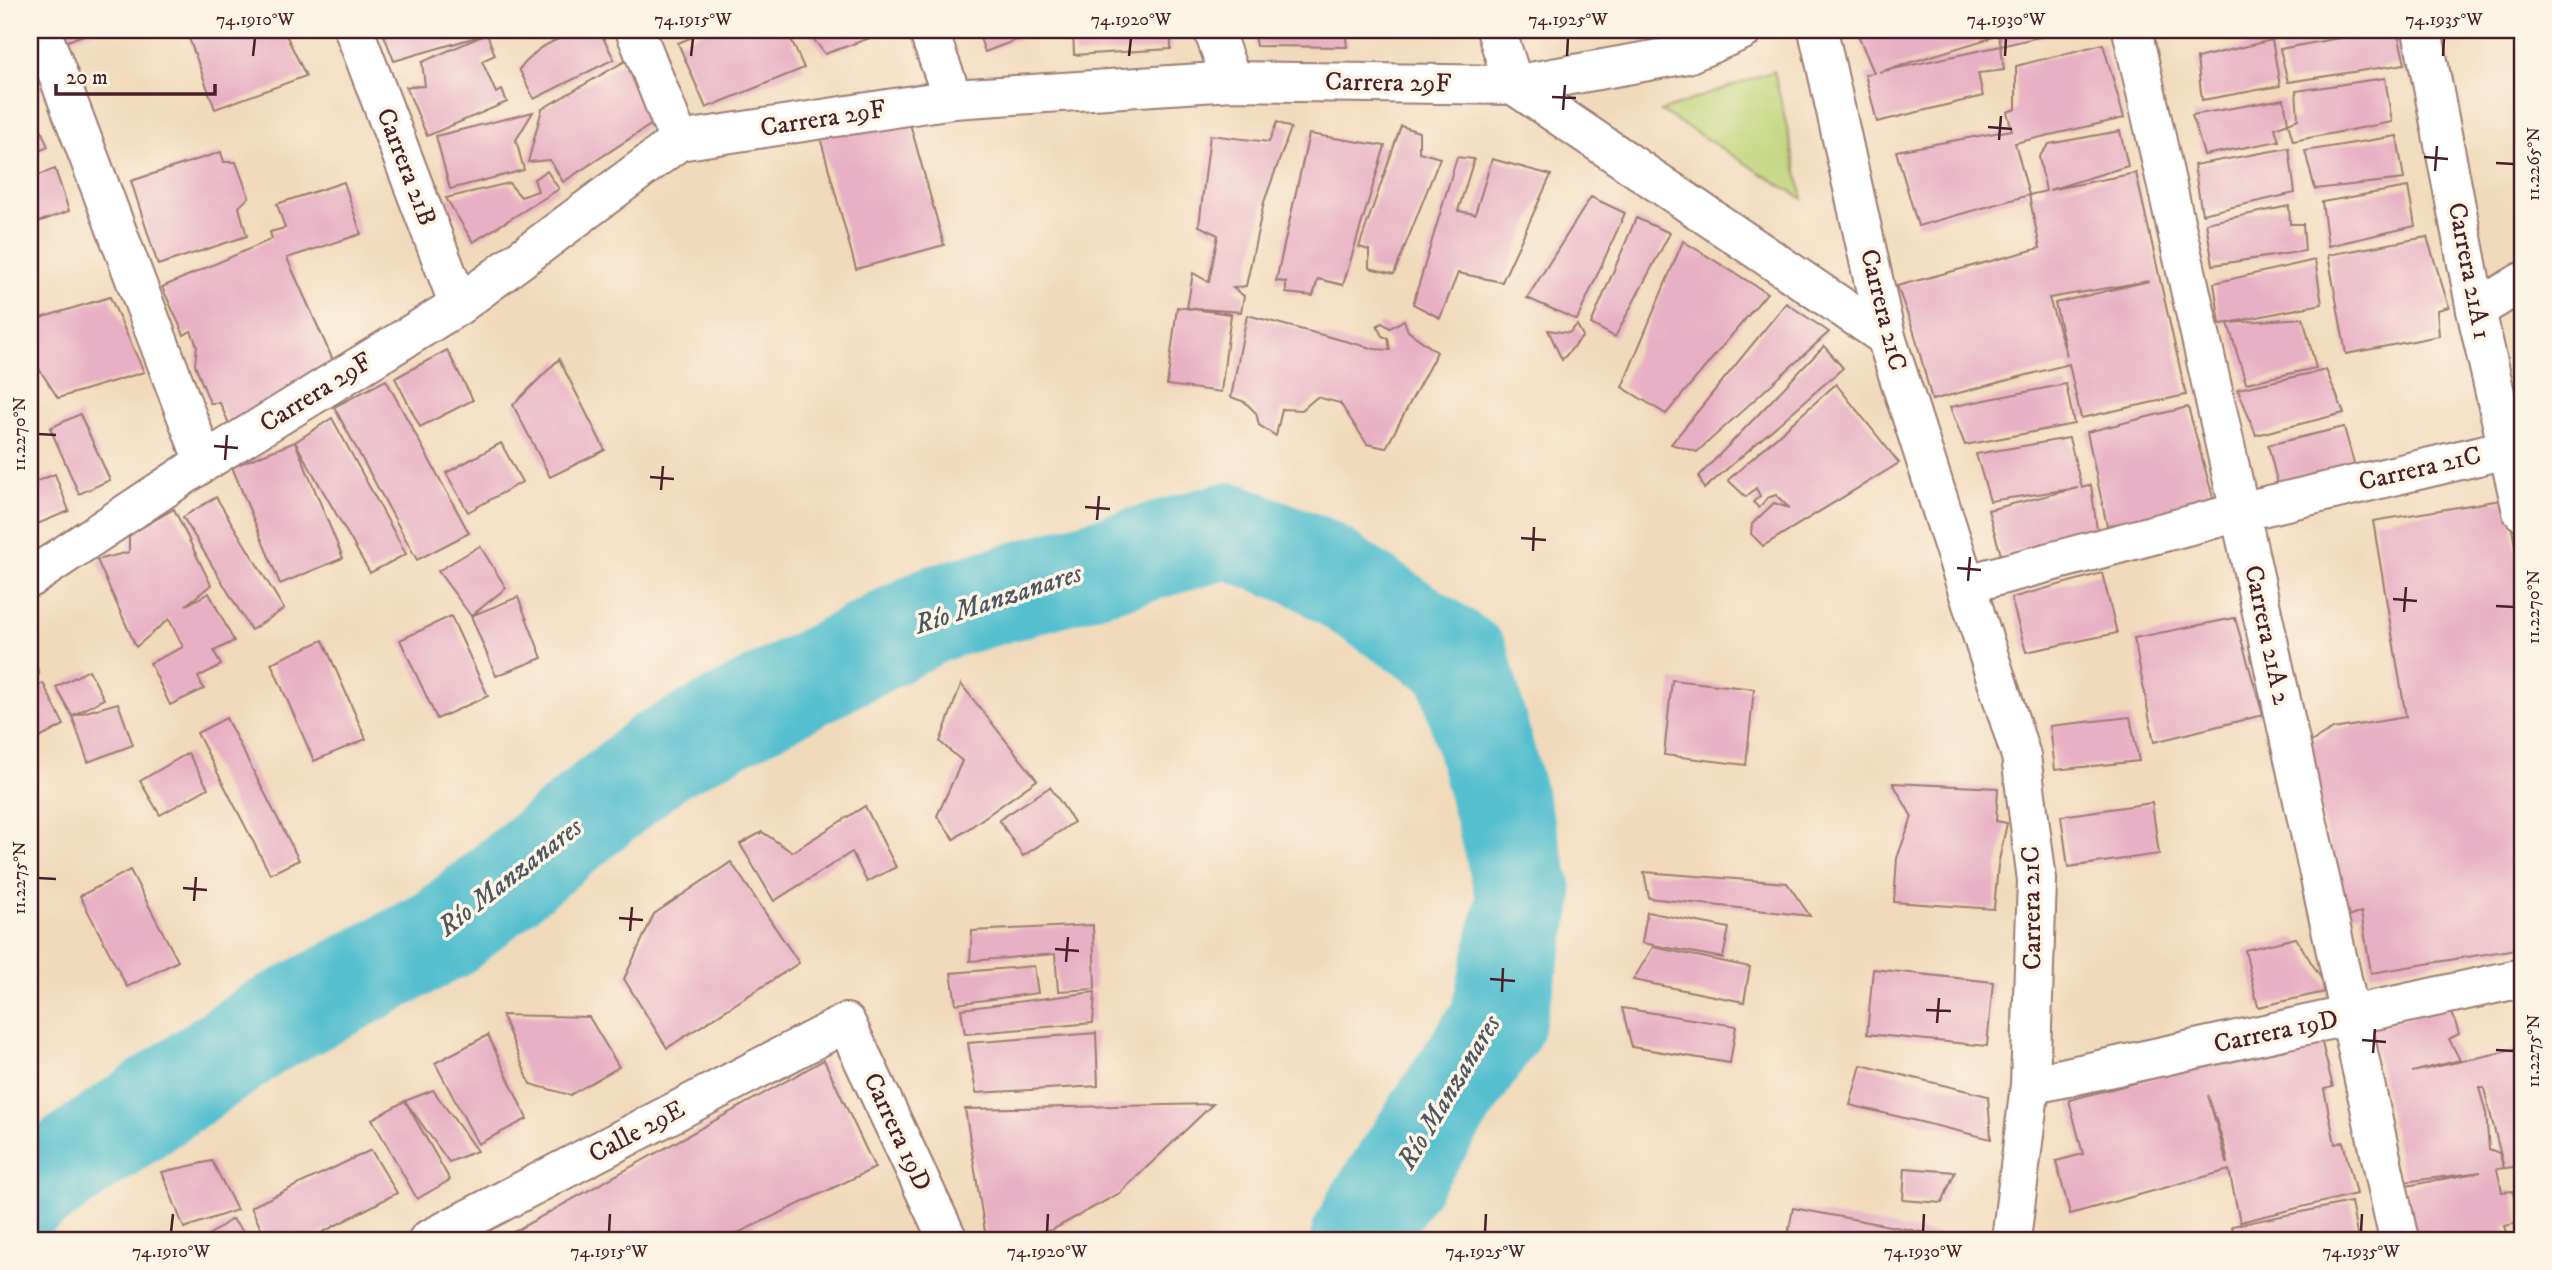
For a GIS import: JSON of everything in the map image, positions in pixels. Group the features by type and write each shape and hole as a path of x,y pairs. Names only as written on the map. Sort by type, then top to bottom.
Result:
{"street":[{"path":"41,30 204,462"},
{"name":"Carrera 21B","path":"354,30 458,305"},
{"path":"635,30 679,141"},
{"path":"928,30 953,99"},
{"path":"1213,30 1232,81"},
{"path":"1496,30 1514,85 1886,337"},
{"name":"Carrera 29F","path":"30,578 204,462 458,305 679,141 953,99 1232,81 1514,85 1687,54 1743,30"},
{"name":"Carrera 21C","path":"1818,30 1886,337 2021,756 2037,880 2030,1085 2011,1240"},
{"name":"Carrera 21A 2","path":"2132,30 2399,1240"},
{"name":"Carrera 21A 1","path":"2422,30 2476,310 2522,511"},
{"path":"2476,310 2522,282"},
{"name":"Carrera 21C","path":"1967,584 2240,512 2507,449"},
{"name":"Carrera 19D","path":"2030,1085 2522,978"},
{"name":"Carrera 19D","path":"846,1023 941,1238"},
{"name":"Calle 29E","path":"447,1236 846,1023"}],"green space":[{"path":"1774,71 1803,199 1661,111"}],"building":[{"path":"60,30 96,30 65,42"},
{"path":"216,30 293,30 286,35 306,76 215,109 189,38"},
{"path":"382,30 492,30 487,34 394,61"},
{"path":"536,30 560,30 542,40"},
{"path":"576,30 599,30 614,59 534,99 519,69 540,48"},
{"path":"709,30 787,30 804,68 706,108 678,43"},
{"path":"807,30 892,30 825,54"},
{"path":"977,30 1042,30 985,52"},
{"path":"1073,30 1171,30 1171,49 1074,55"},
{"path":"1253,30 1345,30 1347,47 1256,46"},
{"path":"1626,30 1654,30 1654,31 1628,38"},
{"path":"1856,30 1987,30 1991,38 1879,72 2001,46 2004,70 1978,73 1983,96 1877,122 1865,74 1874,73"},
{"path":"1997,30 2063,30 2064,31 2001,46"},
{"path":"2381,30 2397,30 2405,64 2288,82 2280,49"},
{"path":"487,34 495,55 482,61 496,93 502,90 507,102 427,136 406,87 425,86 422,62"},
{"path":"2272,40 2280,86 2202,100 2197,58"},
{"path":"2103,44 2124,118 2015,143 2029,195 1918,226 1896,151 2012,130 2007,112 2016,109 2016,66"},
{"path":"634,56 658,120 563,182 550,160 528,162 542,109"},
{"path":"2385,78 2392,122 2293,141 2288,123 2298,119 2296,91"},
{"path":"2284,99 2288,123 2275,128 2279,141 2204,155 2192,115"},
{"path":"30,102 48,147 30,155"},
{"path":"533,112 516,140 524,170 450,189 436,136"},
{"path":"907,113 944,245 856,269 820,137"},
{"path":"1277,122 1291,128 1264,202 1246,286 1233,288 1244,296 1241,312 1187,308 1193,273 1209,282 1218,235 1199,226 1210,135 1269,142"},
{"path":"1401,126 1419,132 1419,152 1440,158 1394,274 1369,268 1369,250 1359,247"},
{"path":"2120,131 2128,166 2049,190 2136,173 2186,395 2081,418 2069,364 1932,400 1914,332 1897,286 2040,248 2029,195 2046,191 2039,157 2049,144","holes":["2149,281 2055,303 2067,356 2049,298"]},
{"path":"1309,134 1385,146 1343,285 1318,279 1313,296 1286,293 1286,282 1276,281"},
{"path":"2397,136 2404,179 2315,189 2305,151"},
{"path":"2289,148 2295,193 2202,214 2194,165"},
{"path":"221,152 224,162 236,162 249,197 239,207 247,236 158,265 131,181"},
{"path":"1457,157 1474,159 1458,211 1475,214 1492,159 1551,175 1502,282 1458,273 1440,318 1413,304"},
{"path":"55,169 69,211 30,225 30,178"},
{"path":"547,171 559,189 473,242 446,198 509,183 521,197 538,191 534,179"},
{"path":"344,182 361,234 287,258 341,378 230,426 220,403 210,403 195,365 197,346 191,331 184,335 162,287 272,239 270,232 285,228 277,204"},
{"path":"2408,187 2415,226 2328,246 2322,202"},
{"path":"1591,197 1625,213 1577,320 1527,298"},
{"path":"2289,206 2290,224 2303,224 2305,251 2213,265 2206,223"},
{"path":"1636,218 1670,233 1615,337 1591,324"},
{"path":"2427,237 2449,307 2437,310 2439,336 2346,354 2328,255"},
{"path":"1683,241 1767,293 1666,414 1622,387"},
{"path":"2315,260 2322,304 2220,324 2214,283"},
{"path":"110,297 144,372 58,398 30,355 30,321"},
{"path":"1786,303 1829,332 1697,452 1671,444"},
{"path":"1177,307 1231,314 1221,392 1167,385"},
{"path":"1247,315 1375,349 1390,350 1388,338 1382,336 1377,326 1382,323 1390,328 1404,320 1408,331 1437,352 1386,448 1367,444 1340,403 1317,397 1302,410 1282,409 1276,436 1259,425 1256,413 1245,402 1231,397"},
{"path":"2303,318 2316,368 2246,383 2228,323"},
{"path":"1577,325 1583,336 1562,360 1548,330 1569,333"},
{"path":"1824,346 1843,368 1704,489 1699,476"},
{"path":"447,350 473,400 420,427 395,378"},
{"path":"559,359 605,450 550,477 513,405"},
{"path":"2326,370 2344,413 2256,435 2238,389"},
{"path":"386,380 469,533 417,560 334,407"},
{"path":"1836,384 1899,463 1763,546 1751,534 1752,524 1774,503 1789,508 1776,495 1767,498 1759,508 1753,502 1760,496 1756,488 1746,497 1728,480"},
{"path":"2066,384 2074,424 1965,445 1950,407"},
{"path":"2188,407 2215,505 2107,526 2087,432"},
{"path":"80,414 110,480 79,494 50,428"},
{"path":"332,418 406,554 370,573 295,442"},
{"path":"2344,427 2356,471 2280,493 2268,445"},
{"path":"2069,438 2082,488 2091,485 2097,530 2001,555 1988,510 2078,488 1990,501 1976,454"},
{"path":"295,442 343,558 280,584 232,467"},
{"path":"501,443 522,482 468,512 446,473"},
{"path":"55,474 69,511 30,527 30,484"},
{"path":"216,497 284,609 251,630 183,517"},
{"path":"2507,499 2522,587 2522,948 2371,973 2361,912 2346,918 2306,745 2333,729 2406,717 2373,521"},
{"path":"174,509 211,585 186,605 209,593 234,641 214,651 221,665 198,677 204,689 170,705 150,663 183,647 169,619 136,647 97,560 129,552 129,535"},
{"path":"480,546 506,588 471,616 438,571"},
{"path":"2102,573 2117,633 2026,652 2011,598"},
{"path":"518,597 542,658 496,676 471,616"},
{"path":"451,616 488,696 437,719 400,640"},
{"path":"2235,618 2263,715 2154,742 2134,638"},
{"path":"323,640 366,739 314,761 271,663"},
{"path":"30,647 39,674 30,677"},
{"path":"89,670 104,699 72,716 56,687"},
{"path":"1672,680 1754,689 1746,765 1664,755"},
{"path":"43,683 64,725 30,743 30,690"},
{"path":"961,684 1037,780 954,839 937,816 962,761 940,742"},
{"path":"118,703 133,745 88,762 72,716"},
{"path":"2130,717 2139,761 2055,770 2050,726"},
{"path":"226,718 299,860 270,874 197,733"},
{"path":"188,753 208,788 160,815 140,781"},
{"path":"1893,783 1998,788 1996,821 2007,823 1998,865 1994,909 1894,902 1897,858 1912,817"},
{"path":"1050,787 1074,822 1023,856 999,820"},
{"path":"2152,803 2159,854 2068,867 2061,816"},
{"path":"865,806 896,867 867,882 852,852 774,901 740,844 762,832 792,852"},
{"path":"731,862 799,963 667,1048 624,979 654,914"},
{"path":"130,870 178,961 127,987 80,896"},
{"path":"1644,872 1787,883 1810,916 1649,898"},
{"path":"1647,912 1729,928 1723,958 1642,943"},
{"path":"1093,925 1095,989 1058,991 1055,954 970,961 972,931"},
{"path":"2296,938 2329,991 2258,1007 2245,950"},
{"path":"1653,947 1750,967 1744,1002 1633,980"},
{"path":"1034,966 1038,993 956,1004 951,973"},
{"path":"1873,969 1993,982 1987,1046 1867,1034"},
{"path":"1095,992 1093,1023 965,1034 961,1009"},
{"path":"2450,1006 2459,1034 2449,1039 2460,1060 2412,1072 2522,1048 2522,1166 2497,1169 2502,1192 2513,1191 2519,1223 2504,1226 2508,1240 2413,1240 2406,1186 2481,1172 2404,1182 2371,1027","holes":["2479,1088 2484,1088 2504,1168 2499,1153 2489,1149 2486,1113"]},
{"path":"1622,1008 1736,1026 1730,1063 1632,1047"},
{"path":"502,1015 589,1017 619,1067 570,1095 530,1084"},
{"path":"1096,1033 1098,1086 976,1093 968,1043"},
{"path":"488,1035 527,1119 478,1144 435,1063"},
{"path":"2320,1035 2333,1087 2324,1089 2335,1144 2343,1142 2356,1194 2240,1222 2229,1170 2070,1214 2056,1161 2083,1154 2069,1100","holes":["2208,1095 2225,1148 2228,1163"]},
{"path":"824,1060 875,1168 723,1240 513,1240 510,1234"},
{"path":"1861,1065 1988,1096 1991,1139 1850,1105"},
{"path":"433,1090 477,1151 449,1162 405,1101"},
{"path":"405,1101 450,1180 417,1199 372,1119"},
{"path":"1213,1104 1120,1193 1052,1230 986,1238 965,1109"},
{"path":"371,1150 397,1193 308,1240 266,1240 251,1207"},
{"path":"212,1161 237,1210 184,1228 162,1172"},
{"path":"1905,1168 1955,1172 1942,1203 1903,1200"},
{"path":"2351,1202 2358,1240 2235,1240 2232,1226"},
{"path":"1793,1208 1949,1237 1948,1240 1787,1240"},
{"path":"232,1219 251,1240 213,1240 210,1234"},
{"path":"2220,1234 2221,1240 2199,1240 2199,1239"}],"waterway":[{"name":"Río Manzanares","path":"30,1189 264,1028 443,934 660,756 934,614 1228,530 1315,564 1462,661 1525,896 1497,1022 1373,1211 1358,1240"}]}
